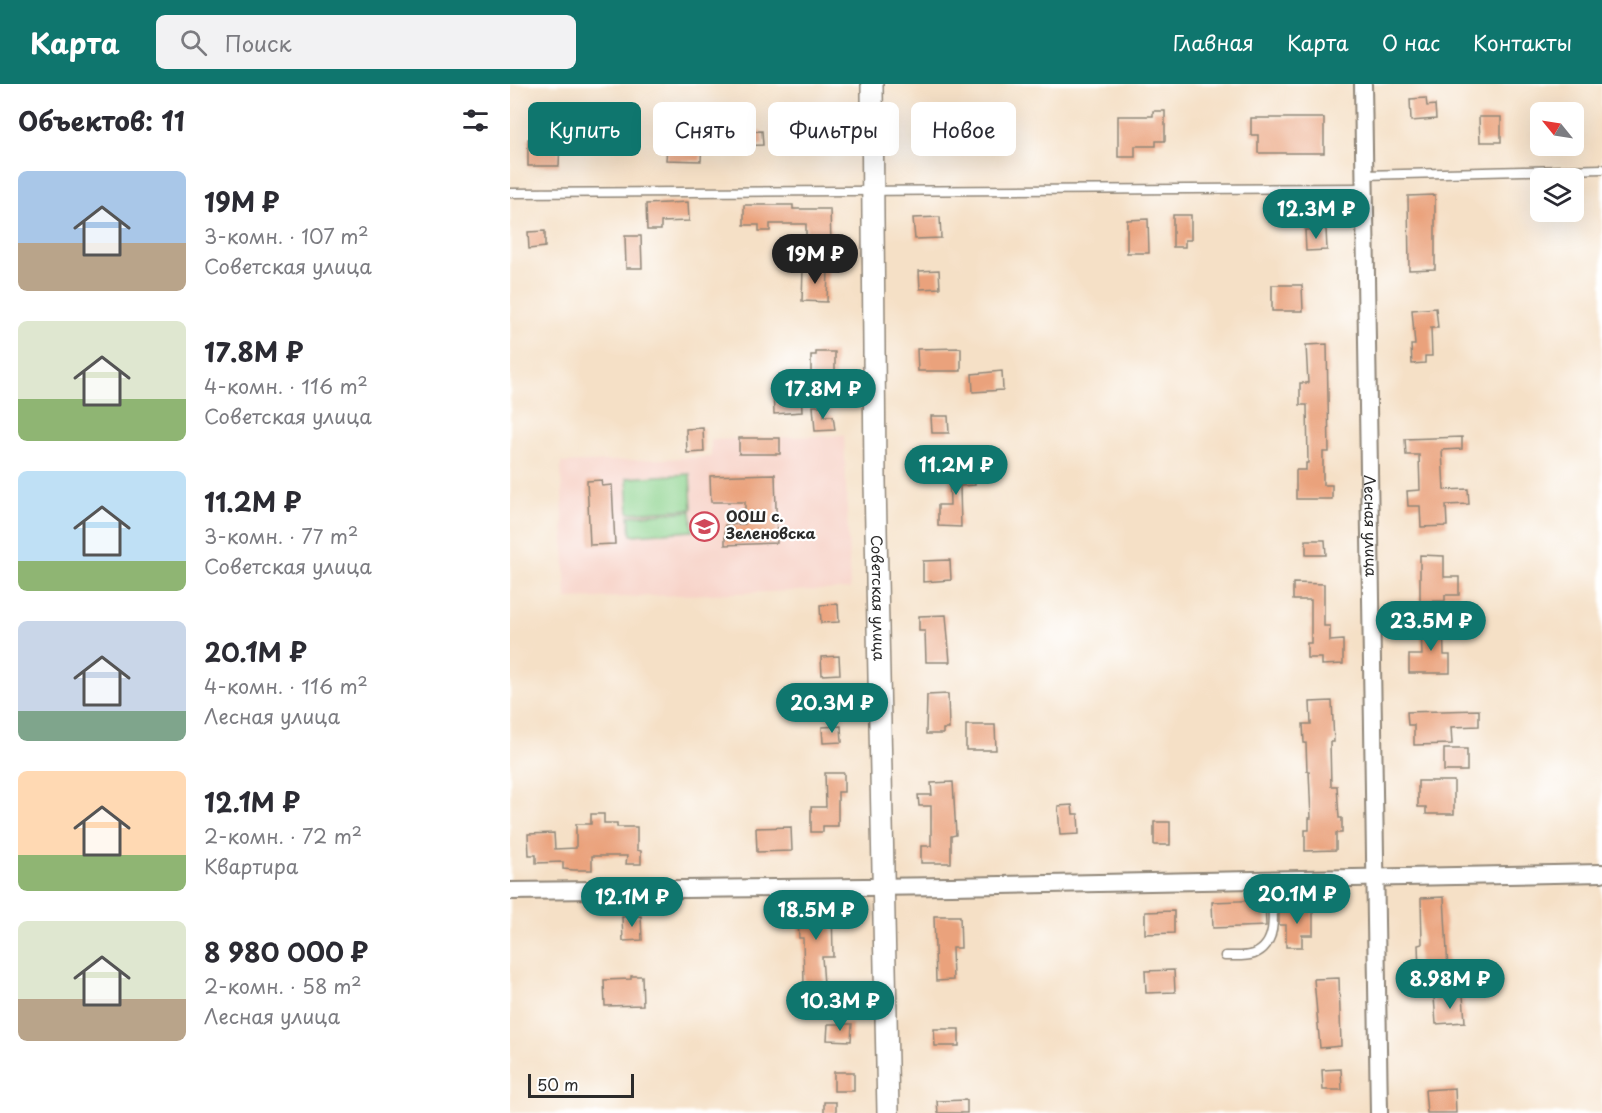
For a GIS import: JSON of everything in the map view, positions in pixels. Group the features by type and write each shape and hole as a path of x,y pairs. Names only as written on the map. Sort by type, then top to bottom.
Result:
{"street":[{"name":"Советская улица","path":"872,84 875,481 888,1113"},
{"name":"Лесная улица","path":"1363,84 1378,1113"},
{"path":"510,891 885,887 1602,873"}],"lane":[{"path":"510,194 1363,182 1602,169"},
{"path":"1225,956 1252,955 1270,941 1272,930 1270,879"}],"shaded area":[{"name":"ООШ с. Зеленовска","path":"844,435 850,589 566,599 561,463 711,457 711,440"}],"green space":[{"path":"690,474 692,509 629,513 627,478"},
{"path":"691,511 693,531 631,535 629,516"}],"building":[{"path":"1426,98 1427,106 1435,105 1436,119 1411,121 1410,99"},
{"path":"1153,111 1165,111 1165,141 1156,141 1156,146 1135,146 1135,157 1118,157 1118,116 1153,116"},
{"path":"1479,117 1501,117 1501,142 1480,142"},
{"path":"1251,118 1324,118 1324,153 1258,153 1258,135 1251,135"},
{"path":"756,131 762,131 763,145 756,145"},
{"path":"528,156 559,156 559,166 528,166"},
{"path":"666,156 701,156 701,161 666,160"},
{"path":"1435,195 1435,269 1409,270 1408,196"},
{"path":"688,202 689,221 661,222 661,230 647,230 646,204"},
{"path":"744,205 793,205 793,209 830,209 831,244 806,245 806,224 770,224 770,231 759,231 759,225 744,225"},
{"path":"1173,215 1191,215 1191,240 1185,240 1185,247 1173,247"},
{"path":"940,217 941,238 915,239 913,218"},
{"path":"1148,219 1149,253 1127,253 1127,220"},
{"path":"1326,229 1327,250 1306,251 1305,230"},
{"path":"545,231 545,247 529,249 528,232"},
{"path":"625,236 641,236 642,268 626,268"},
{"path":"803,268 828,269 827,302 802,301"},
{"path":"939,270 940,288 920,289 919,271"},
{"path":"1272,285 1302,285 1303,311 1272,311"},
{"path":"1436,308 1438,328 1431,328 1432,356 1425,356 1425,363 1412,364 1411,345 1415,345 1412,310"},
{"path":"1327,344 1329,452 1323,452 1323,485 1332,485 1332,499 1296,499 1296,470 1306,470 1306,463 1308,463 1307,405 1300,405 1300,383 1308,383 1306,345"},
{"path":"961,348 961,371 918,371 917,349"},
{"path":"816,352 835,352 835,380 811,380 811,355 816,355"},
{"path":"1002,371 1003,390 973,392 972,374"},
{"path":"801,388 802,412 774,414 773,389"},
{"path":"813,406 823,406 824,416 833,416 835,430 815,431"},
{"path":"931,416 948,416 949,433 932,433"},
{"path":"703,428 704,452 687,453 686,429"},
{"path":"1462,437 1462,449 1442,450 1444,490 1468,489 1469,504 1446,505 1447,526 1421,527 1420,506 1408,506 1407,491 1420,490 1419,455 1406,455 1405,439"},
{"path":"739,438 780,438 780,454 739,454"},
{"path":"974,466 975,485 960,486 961,527 938,526 938,505 950,505 949,467"},
{"path":"775,474 777,543 725,545 725,525 745,524 745,502 711,502 710,476"},
{"path":"601,480 602,486 612,485 615,544 590,545 587,481"},
{"path":"1306,540 1325,540 1326,555 1306,555"},
{"path":"1420,555 1444,556 1444,577 1459,577 1459,595 1445,595 1445,601 1420,601"},
{"path":"950,560 951,580 923,582 923,561"},
{"path":"1293,583 1324,584 1324,626 1330,626 1330,641 1343,640 1343,664 1322,665 1322,658 1307,658 1307,643 1311,643 1311,600 1293,600"},
{"path":"838,604 839,622 821,623 820,605"},
{"path":"946,615 950,662 926,662 925,631 919,631 919,616"},
{"path":"1431,622 1443,622 1444,655 1450,655 1450,673 1409,673 1409,655 1422,655 1421,628 1431,628"},
{"path":"839,656 840,674 822,675 821,657"},
{"path":"948,694 949,729 943,729 943,734 926,734 927,695"},
{"path":"1332,701 1334,742 1330,742 1331,786 1337,786 1342,833 1336,833 1336,850 1305,851 1305,830 1309,830 1309,818 1311,818 1309,771 1307,771 1303,724 1311,724 1310,702"},
{"path":"1479,710 1479,726 1451,727 1452,744 1414,745 1414,725 1408,725 1407,712"},
{"path":"966,725 995,725 996,750 966,750"},
{"path":"841,726 842,742 823,743 822,727"},
{"path":"1444,749 1467,749 1467,771 1444,771"},
{"path":"825,773 844,773 844,792 838,792 838,826 823,826 823,832 811,832 811,807 826,807"},
{"path":"1418,781 1454,781 1454,814 1426,814 1426,807 1418,807"},
{"path":"953,782 956,835 951,836 951,863 921,863 921,846 931,846 931,806 919,806 918,795 932,795 931,783"},
{"path":"1072,805 1073,814 1078,814 1079,834 1060,835 1058,806"},
{"path":"591,814 604,814 604,823 617,823 617,827 637,827 637,850 641,851 641,864 626,864 627,856 592,856 592,870 574,870 563,869 563,862 536,863 536,855 529,855 528,834 554,833 555,849 576,848 576,824 591,824"},
{"path":"1154,822 1170,822 1170,845 1154,845"},
{"path":"791,827 792,851 757,852 756,828"},
{"path":"1444,897 1448,970 1419,971 1418,945 1422,944 1421,898"},
{"path":"1265,900 1266,926 1213,928 1212,902"},
{"path":"832,905 833,957 822,957 824,984 804,985 803,938 799,938 798,919 802,919 802,906"},
{"path":"1279,909 1313,909 1313,935 1302,935 1302,947 1286,947 1286,925 1279,925"},
{"path":"1174,911 1174,933 1145,934 1145,912"},
{"path":"641,916 642,940 623,941 622,917"},
{"path":"934,916 960,916 961,948 952,948 953,980 936,981"},
{"path":"1174,970 1175,992 1146,993 1145,971"},
{"path":"631,976 642,976 643,1005 605,1006 604,980 631,979"},
{"path":"1339,978 1341,1046 1320,1048 1314,979"},
{"path":"1463,995 1465,1022 1436,1024 1434,997"},
{"path":"828,1024 852,1024 851,1041 827,1040"},
{"path":"934,1029 959,1029 959,1046 935,1046"},
{"path":"1341,1069 1342,1090 1323,1090 1322,1070"},
{"path":"834,1072 854,1072 854,1091 834,1091"},
{"path":"1455,1088 1456,1113 1427,1113 1425,1090"},
{"path":"967,1100 967,1113 938,1113 937,1101"},
{"path":"824,1102 836,1102 836,1113 824,1113"}],"place":[{"name":"ООШ с. Зеленовска","path":"705,526"}]}
